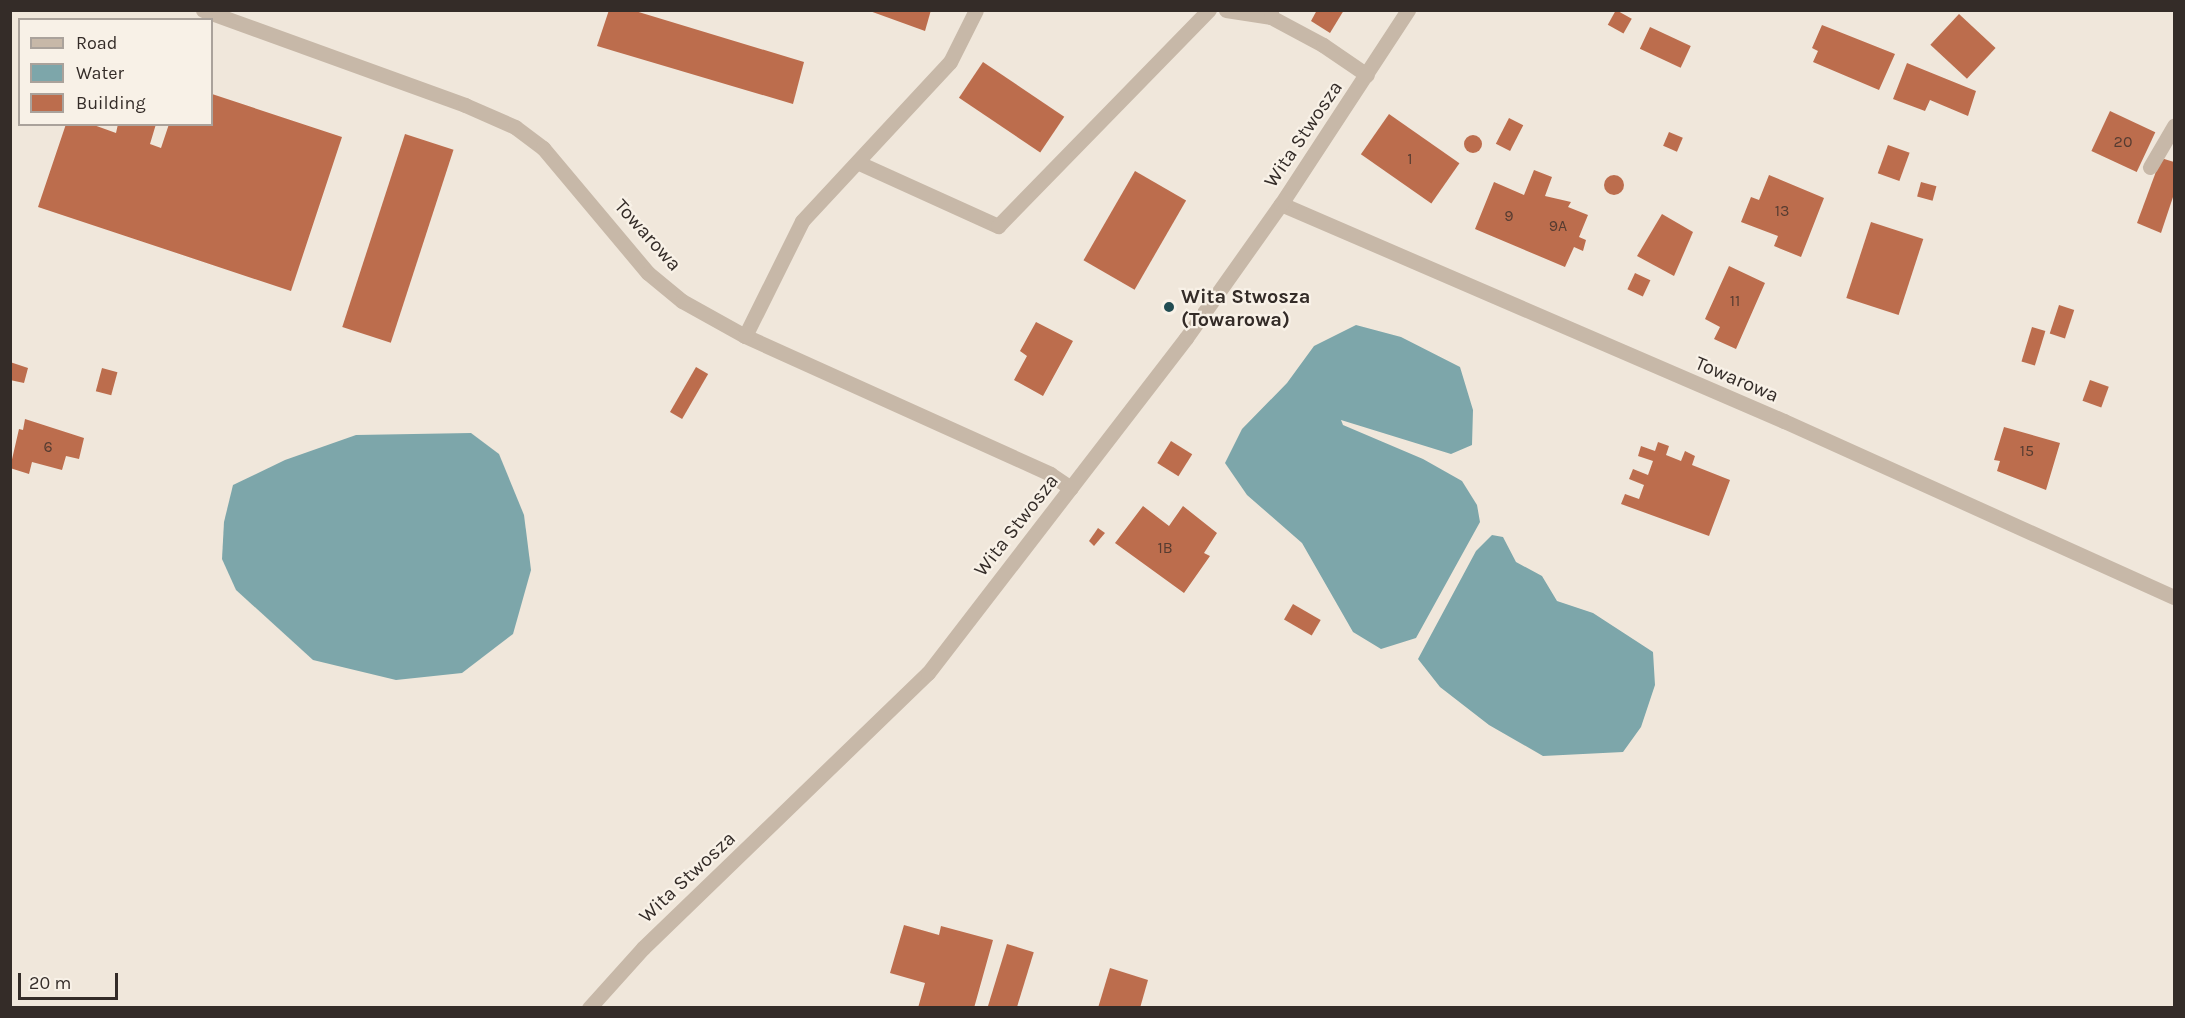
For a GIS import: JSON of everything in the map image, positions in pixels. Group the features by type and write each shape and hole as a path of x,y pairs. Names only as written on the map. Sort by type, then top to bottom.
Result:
{"street":[{"name":"Towarowa","path":"203,10 465,105 515,127 543,148 565,170 648,273 682,301 746,336 1050,474 1071,488"},
{"path":"746,336 802,221 950,62 976,10"},
{"path":"859,162 998,226 1209,10"},
{"path":"1226,10 1271,14 1367,75"},
{"name":"Wita Stwosza","path":"589,1008 643,948 928,673 1071,488 1281,204 1408,10"},
{"path":"2150,167 2175,126"},
{"name":"Towarowa","path":"1281,204 1784,421 2175,597"}],"water":[{"path":"1356,325 1401,337 1460,367 1473,410 1472,445 1451,454 1341,420 1343,425 1423,459 1462,481 1477,505 1480,522 1416,638 1381,649 1353,632 1302,543 1247,495 1225,463 1242,429 1287,383 1314,346"},
{"path":"471,433 499,454 524,515 531,570 513,634 462,673 396,680 313,660 236,590 222,559 224,522 233,485 285,460 356,435"},
{"path":"1492,535 1503,537 1516,562 1542,576 1557,601 1593,613 1653,652 1655,685 1641,727 1623,752 1543,756 1489,725 1440,687 1418,659 1476,551"}],"building":[{"path":"609,10 632,10 804,62 793,104 597,46"},
{"path":"867,10 931,10 925,31"},
{"path":"1317,10 1344,10 1330,33 1311,21"},
{"path":"1616,10 1632,19 1624,34 1608,25"},
{"path":"1959,14 1996,48 1967,79 1930,45"},
{"path":"1822,25 1895,54 1879,90 1813,62 1818,51 1812,48"},
{"path":"1650,27 1691,46 1681,68 1640,49"},
{"path":"983,62 1064,117 1040,152 959,98"},
{"path":"1907,63 1976,91 1968,116 1930,100 1925,111 1893,99"},
{"path":"213,94 342,137 291,291 38,207 65,126 97,126 116,133 118,126 155,126 150,144 161,148 168,126 213,126"},
{"path":"2110,111 2155,132 2137,172 2091,151"},
{"path":"1389,114 1459,163 1431,203 1361,154"},
{"path":"1509,118 1523,125 1510,151 1496,144"},
{"path":"1669,132 1683,138 1677,152 1663,146"},
{"path":"405,134 454,150 391,343 342,327"},
{"path":"1469,135 1477,135 1482,140 1480,151 1469,153 1464,148 1464,140"},
{"path":"1888,145 1910,153 1899,181 1878,173"},
{"path":"2161,158 2174,162 2174,194 2161,233 2137,223"},
{"path":"1534,170 1552,177 1545,196 1571,202 1568,207 1588,215 1579,237 1586,240 1583,251 1574,247 1565,267 1475,229 1494,182 1524,195"},
{"path":"1135,171 1186,200 1135,290 1084,260"},
{"path":"1614,175 1621,178 1624,185 1621,192 1614,195 1607,192 1604,185 1607,178"},
{"path":"1769,175 1824,198 1801,257 1774,246 1778,236 1741,222 1751,197 1759,200"},
{"path":"1921,182 1936,186 1933,201 1917,196"},
{"path":"1662,214 1693,232 1674,276 1637,256"},
{"path":"1871,222 1923,239 1899,315 1846,298"},
{"path":"1729,266 1765,283 1736,349 1714,339 1720,327 1705,319"},
{"path":"1635,273 1650,280 1643,296 1627,289"},
{"path":"2059,305 2074,310 2065,338 2050,334"},
{"path":"1036,322 1073,341 1043,396 1014,380 1027,356 1020,351"},
{"path":"2032,327 2045,331 2035,366 2021,361"},
{"path":"10,362 28,368 24,383 10,380"},
{"path":"696,367 708,374 682,419 670,412"},
{"path":"102,368 117,372 111,395 96,391"},
{"path":"2090,380 2109,387 2101,408 2082,401"},
{"path":"25,419 84,438 79,459 66,456 62,470 32,462 29,474 10,468 19,429 23,430"},
{"path":"2004,427 2060,443 2046,490 1997,471 2000,461 1994,460"},
{"path":"1171,441 1192,454 1178,476 1157,463"},
{"path":"1658,442 1669,446 1666,455 1681,461 1685,451 1695,456 1692,465 1730,480 1709,536 1621,504 1625,494 1639,499 1644,485 1629,479 1633,469 1648,475 1653,461 1638,456 1641,446 1655,451"},
{"path":"1143,506 1169,526 1183,506 1217,533 1204,553 1210,556 1184,593 1115,543"},
{"path":"1098,528 1105,533 1094,546 1089,541"},
{"path":"1293,604 1321,620 1312,636 1284,620"},
{"path":"904,925 939,935 941,926 993,940 974,1008 918,1008 925,983 890,973"},
{"path":"1007,944 1034,952 1017,1008 988,1007"},
{"path":"1110,968 1148,980 1140,1008 1098,1008"}],"place":[{"name":"Wita Stwosza (Towarowa)","path":"1169,307"}]}
